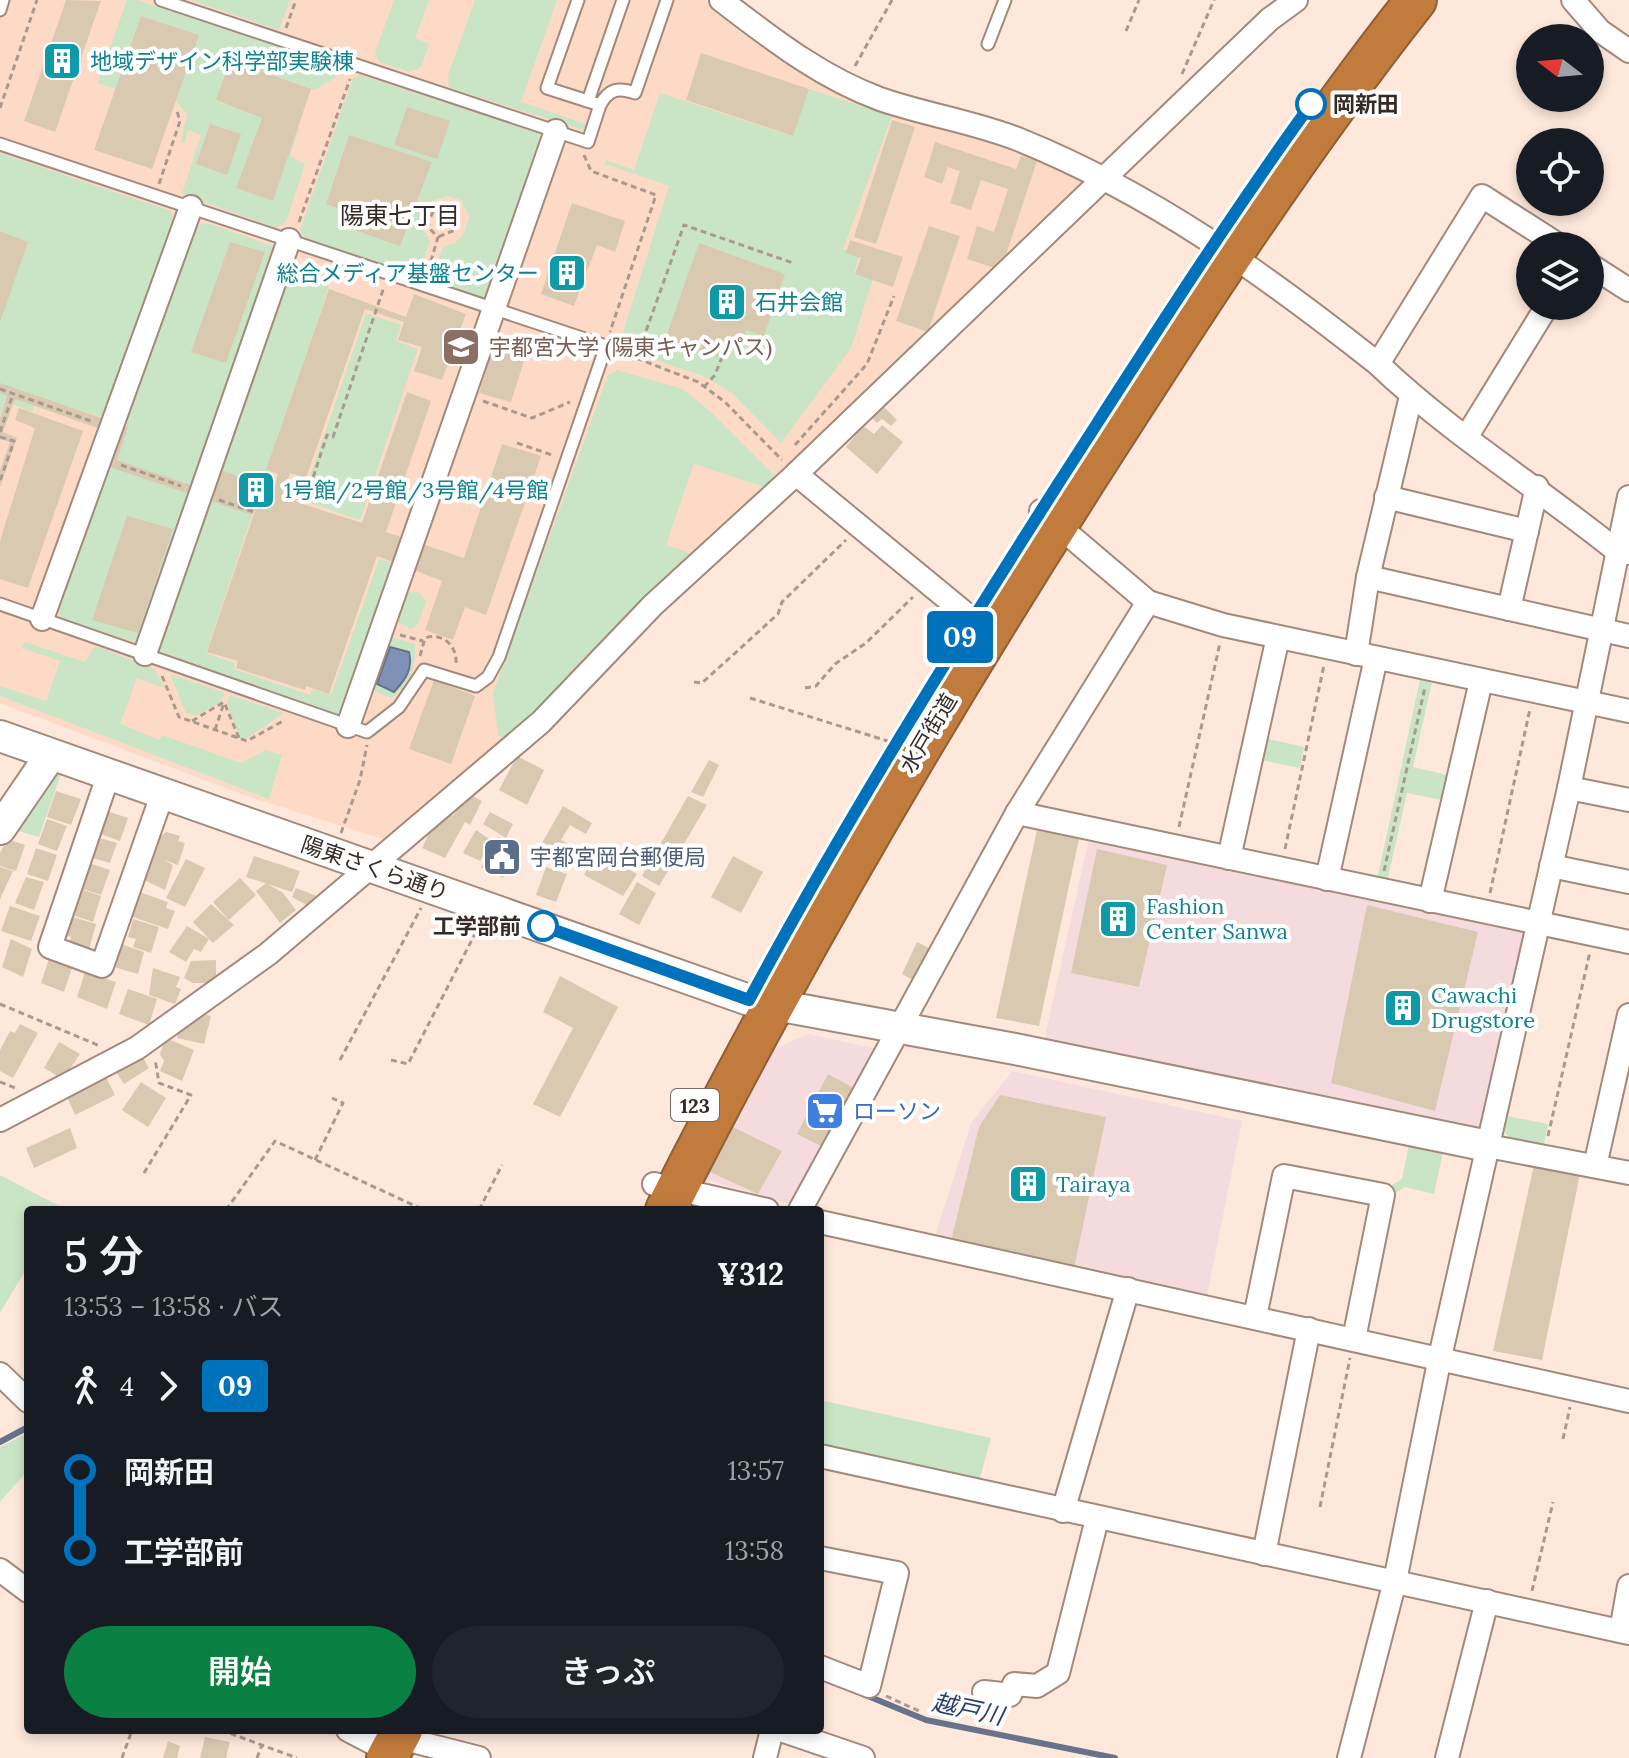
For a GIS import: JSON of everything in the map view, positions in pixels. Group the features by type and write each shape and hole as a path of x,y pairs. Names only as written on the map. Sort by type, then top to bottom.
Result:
{"highway":[{"name":"水戸街道","path":"659,1198 894,743 981,625 1388,0"},
{"name":"水戸街道","path":"1224,248 1416,0"},
{"name":"水戸街道","path":"762,1002 894,790 981,625"}],"street":[{"path":"721,0 825,75 881,99 1019,139 1105,179 1224,248 1378,364 1411,396 1623,552"},
{"path":"0,1120 122,1056 268,954 541,722 788,466 1105,179 1270,19 1296,0"},
{"path":"1573,0 1600,31 1629,51"},
{"path":"358,729 463,394 556,131"},
{"path":"1378,364 1482,196 1538,232"},
{"path":"42,619 191,207"},
{"path":"149,656 290,240"},
{"path":"1604,274 1629,290"},
{"path":"1467,436 1538,320"},
{"path":"1327,879 1366,656 1368,577 1411,396"},
{"path":"788,466 981,625"},
{"path":"1509,609 1537,487"},
{"path":"1386,497 1527,531"},
{"path":"1349,1758 1395,1581 1440,1357 1569,788 1600,629 1623,552 1629,497"},
{"path":"1049,518 1148,602 1223,625 1629,711"},
{"path":"1368,577 1629,636"},
{"path":"802,1206 1017,813 1148,602"},
{"path":"1229,858 1278,637"},
{"path":"1430,901 1481,681"},
{"name":"陽東さくら通り","path":"0,736 50,756 762,1002 1488,1146"},
{"path":"0,829 50,756"},
{"path":"108,776 50,947 102,966 162,795"},
{"path":"1569,788 1629,800"},
{"path":"1017,813 1629,942"},
{"path":"1551,866 1629,882"},
{"path":"1595,1166 1629,1015"},
{"path":"1488,1146 1629,1173"},
{"path":"1255,1317 1284,1176 1383,1195 1354,1339"},
{"path":"659,1198 731,1206"},
{"path":"824,1229 1128,1289 1629,1401"},
{"path":"1063,1511 1128,1289"},
{"path":"1264,1554 1309,1329"},
{"path":"0,1374 24,1397"},
{"path":"824,1457 1625,1632 1629,1586"},
{"path":"984,1692 1010,1695 1014,1684 1037,1686 1058,1673 1097,1519"},
{"path":"824,1559 897,1573 869,1686 824,1669"},
{"path":"0,1570 24,1588"},
{"path":"1447,1758 1487,1601"},
{"path":"765,1758 771,1734"},
{"path":"793,1734 863,1758"},
{"path":"381,1741 479,1758"}],"lane":[{"path":"0,10 3,0"},
{"path":"161,0 282,39 354,67 588,142 594,103 623,0"},
{"path":"578,0 547,88 594,103"},
{"path":"594,103 617,89 635,93 667,0"},
{"path":"988,44 1005,0"},
{"path":"0,144 606,346 499,657 488,677 476,686 423,671 399,707 358,729 0,604"}],"path":[{"path":"0,108 37,0"},
{"path":"282,39 296,0"},
{"path":"845,83 892,0"},
{"path":"1126,31 1139,0"},
{"path":"1186,101 1176,87 1214,0"},
{"path":"290,240 354,67"},
{"path":"155,195 180,121 176,108"},
{"path":"588,142 583,159 591,171 656,195 606,346 704,387 725,402 788,466 867,364 894,296"},
{"path":"435,208 450,209 456,214 455,230 438,237 431,230 430,215 435,208"},
{"path":"636,359 684,225 793,263"},
{"path":"423,286 438,237"},
{"path":"305,492 308,493 327,435 333,437 388,274"},
{"path":"704,387 715,375 727,344"},
{"path":"0,481 14,441 0,434 13,394"},
{"path":"463,394 532,418 588,395"},
{"path":"517,443 567,460"},
{"path":"694,682 702,683 778,614 782,602 860,527"},
{"path":"805,688 816,686 835,664 866,643 927,583"},
{"path":"1175,847 1223,625"},
{"path":"423,671 420,647 425,638 433,635 446,640 454,648 454,679"},
{"path":"1281,869 1328,648"},
{"path":"149,656 179,717 215,730 247,741 302,710"},
{"path":"1380,890 1428,669"},
{"path":"215,730 230,684"},
{"path":"1485,912 1533,692"},
{"path":"750,698 894,743"},
{"path":"192,721 224,702"},
{"path":"224,702 239,738"},
{"path":"341,833 360,780 358,729"},
{"path":"340,1060 432,887"},
{"path":"391,1060 408,1064 489,907"},
{"path":"1544,1155 1594,934"},
{"path":"0,1004 122,1056"},
{"path":"144,1173 191,1095 159,1083 155,1073 155,1035"},
{"path":"315,1160 343,1103 332,1098"},
{"path":"229,1206 275,1141 415,1206"},
{"path":"481,1206 502,1165"},
{"path":"1320,1507 1354,1339"},
{"path":"1563,1439 1574,1388"},
{"path":"1527,1610 1553,1502"},
{"path":"869,1686 919,1711"},
{"path":"122,1758 131,1734"},
{"path":"232,1734 297,1758"},
{"path":"257,1758 262,1745"}],"shaded area":[{"name":"宇都宮大学 (陽東キャンパス)","path":"0,0 716,0 801,66 1019,144 1092,183 564,692 389,841 250,797 0,703"},
{"path":"1089,838 1528,927 1483,1135 1044,1041"},
{"path":"808,1034 878,1049 794,1205 704,1179 772,1050"},
{"path":"1012,1071 1242,1121 1206,1301 934,1239 971,1123"}],"green space":[{"path":"127,0 137,0 349,69 315,90 230,60 216,101 299,129 290,156 305,164 286,222 276,228 182,194 201,135 188,130 184,144 181,141 187,114 176,101 198,35 141,16 116,89 97,83"},
{"path":"191,0 290,0 279,30"},
{"path":"394,0 429,0 415,38 429,44 421,67 410,72 379,62 375,53"},
{"path":"475,0 557,0 521,102 586,124 584,130 449,88 448,75"},
{"path":"360,75 538,133 541,139 535,159 489,296 483,298 435,282 433,276 443,246 459,240 466,227 469,215 461,200 447,196 429,202 422,226 430,241 419,272 412,275 303,237 300,230 353,78"},
{"path":"809,89 892,116 843,249 860,255 854,272 873,279 851,348 781,443 732,393 703,376 618,348 669,186 605,164 606,160 634,170 660,93 792,136"},
{"path":"0,153 171,211 173,222 105,418 38,397 32,412 5,401 0,416"},
{"path":"208,223 272,246 277,255 142,641 135,642 61,618 57,607 192,226"},
{"path":"283,271 329,286 206,653 235,663 234,669 310,695 312,689 331,695 379,559 398,565 348,713 339,715 158,651 155,645"},
{"path":"366,313 401,325 396,341 418,349 360,520 302,500"},
{"path":"617,370 683,389 710,411 774,475 764,487 694,464 666,545 699,556 511,740 498,736 493,693 608,375"},
{"path":"413,591 420,593 426,602 418,624 411,629 396,621 403,596"},
{"path":"388,636 415,644 410,675 391,698 371,689"},
{"path":"25,642 85,662 95,646 155,669 164,688 137,678 120,724 159,740 162,735 241,763 266,750 282,755 269,799 0,696 0,686 46,701 60,661 22,648"},
{"path":"170,674 224,692 221,702 195,716 186,713"},
{"path":"1421,675 1433,678 1413,767 1452,776 1446,801 1407,793 1387,882 1377,880"},
{"path":"230,695 284,713 244,740 239,738 227,703"},
{"path":"1256,736 1304,747 1300,768 1251,758"},
{"path":"52,772 61,774 39,837 12,829"},
{"path":"1507,1116 1548,1124 1543,1148 1511,1141 1504,1131"},
{"path":"1410,1140 1444,1147 1434,1194 1405,1187 1392,1195 1387,1188 1402,1179"},
{"path":"0,1175 59,1206 24,1206 24,1273 0,1313"},
{"path":"824,1401 991,1438 977,1489 824,1457"},
{"path":"24,1435 24,1475 0,1502 0,1447"}],"water":[{"path":"390,647 409,652 410,658 408,674 394,692 377,684"}],"building":[{"name":"地域デザイン科学部実験棟","path":"66,0 101,1 55,132 24,121"},
{"path":"141,16 199,35 152,169 94,150"},
{"path":"701,53 809,89 793,136 686,100"},
{"path":"230,60 311,89 273,201 236,188 262,118 216,100"},
{"path":"407,107 450,121 437,159 394,145"},
{"path":"892,120 915,127 876,244 854,237"},
{"path":"210,124 241,134 227,175 196,164"},
{"path":"349,135 432,162 400,246 348,228 354,214 326,204"},
{"path":"935,142 1016,169 1021,156 1037,161 1001,270 967,259 977,226 994,232 1008,189 981,180 971,210 950,203 960,171 948,167 942,184 924,177"},
{"name":"総合メディア基盤センター","path":"572,203 625,221 615,252 597,245 574,306 541,294"},
{"path":"929,226 960,236 928,332 896,321"},
{"path":"0,231 28,242 0,322"},
{"path":"850,240 903,257 893,287 855,274 861,258 846,253"},
{"path":"230,242 265,252 226,363 191,352"},
{"name":"石井会館","path":"699,243 785,274 764,336 746,330 742,347 722,341 718,357 665,340"},
{"name":"1号館/2号館/3号館/4号館","path":"329,289 406,317 414,294 466,314 442,380 414,371 422,347 398,340 404,322 365,309 306,478 290,473 287,483 302,488 296,502 362,523 407,392 431,401 386,532 464,558 502,444 541,456 486,615 465,607 453,640 425,630 442,581 377,556 329,694 306,686 305,690 236,668 238,661 207,652 256,508 252,515 107,466 118,435 15,399 3,432 17,438 0,487 0,470 10,442 0,439 0,418 7,396 0,393 0,383 128,427 117,460 211,492 218,469 274,489 278,474 266,470"},
{"path":"497,335 529,345 511,402 479,393"},
{"path":"883,406 897,420 891,426 882,419 877,423 871,417"},
{"path":"19,408 83,431 28,588 0,579 0,541 35,428 15,420"},
{"path":"882,425 903,442 877,474 846,447 863,426 874,434"},
{"path":"127,516 173,529 138,633 92,620"},
{"path":"434,680 475,696 451,764 409,749"},
{"path":"517,756 544,770 527,805 499,790"},
{"path":"709,760 719,765 703,797 691,792"},
{"path":"56,791 81,799 71,825 47,817"},
{"path":"467,793 482,801 470,825 465,822 445,858 422,848 441,809 453,816"},
{"path":"688,796 707,805 659,886 642,876"},
{"path":"563,806 592,823 586,834 570,825 561,840 579,850 568,870 537,852"},
{"path":"104,810 128,818 120,841 95,832"},
{"path":"490,812 513,824 506,838 483,824"},
{"path":"47,819 67,826 57,851 38,844"},
{"path":"476,830 492,841 480,861 463,853"},
{"path":"1037,830 1079,839 1039,1026 996,1018"},
{"path":"166,832 180,836 178,841 185,843 178,865 164,860 173,865 165,890 142,879 161,836"},
{"path":"96,837 117,843 110,863 89,857"},
{"path":"499,837 518,849 503,878 481,867"},
{"path":"7,839 25,845 16,871 0,866 0,853"},
{"path":"36,848 57,855 48,881 27,874"},
{"name":"Fashion Center Sanwa","path":"1097,849 1167,865 1139,987 1071,973"},
{"path":"597,851 637,874 623,896 584,875"},
{"path":"254,856 300,871 292,892 246,877"},
{"path":"733,856 763,872 741,913 711,897"},
{"path":"186,859 205,868 185,907 166,898"},
{"path":"86,862 110,870 101,895 76,887"},
{"path":"0,867 13,871 0,899"},
{"path":"546,867 567,874 556,902 536,895"},
{"path":"26,877 44,882 34,910 15,903"},
{"path":"240,878 256,895 229,920 213,902"},
{"path":"637,882 656,893 639,925 619,914"},
{"path":"266,883 283,893 296,910 280,923 256,891"},
{"path":"77,888 101,896 93,922 69,914"},
{"path":"296,888 325,899 310,907 292,897"},
{"path":"139,892 168,902 166,908 175,911 168,929 130,916"},
{"path":"211,904 234,925 213,943 193,922"},
{"name":"Cawachi Drugstore","path":"1367,905 1478,932 1435,1111 1331,1083"},
{"path":"10,906 40,916 31,941 1,931"},
{"path":"70,916 96,924 89,950 69,944 71,937 64,935"},
{"path":"133,919 159,927 151,953 133,947 136,939 128,937"},
{"path":"187,926 209,939 201,952 194,949 186,962 169,952"},
{"path":"11,939 32,949 23,977 2,967"},
{"path":"917,942 931,949 915,981 902,974"},
{"path":"121,944 144,952 138,974 114,967"},
{"path":"49,959 72,968 64,992 41,983"},
{"path":"216,960 216,983 193,983 184,978 191,961"},
{"path":"153,968 180,977 176,987 181,989 175,1004 149,995"},
{"path":"85,972 116,982 107,1009 77,997"},
{"path":"560,976 618,1007 560,1117 533,1104 573,1028 543,1012"},
{"path":"128,989 157,999 149,1025 119,1014"},
{"path":"194,1012 211,1016 204,1044 177,1038 180,1024"},
{"path":"20,1024 38,1033 13,1078 0,1071 0,1050 10,1031 15,1033"},
{"path":"166,1038 194,1050 182,1081 160,1071 164,1061 160,1054"},
{"path":"59,1042 80,1054 63,1079 44,1068"},
{"path":"139,1051 149,1068 124,1084 113,1067"},
{"name":"ローソン","path":"828,1074 854,1088 823,1147 797,1134"},
{"path":"106,1077 115,1095 75,1115 66,1095"},
{"path":"141,1082 166,1098 148,1127 122,1110"},
{"name":"Tairaya","path":"1000,1095 1106,1117 1074,1268 951,1241 979,1127"},
{"path":"733,1127 782,1151 758,1194 710,1172"},
{"path":"70,1128 77,1148 34,1168 26,1148"},
{"path":"1534,1165 1580,1174 1542,1360 1493,1351"},
{"path":"205,1737 230,1742 226,1758 200,1758"},
{"path":"168,1741 180,1746 177,1758 163,1758"}],"waterway":[{"name":"越戸川","path":"0,1442 24,1429"},
{"name":"越戸川","path":"863,1694 926,1720 1115,1758"}],"bus line":[{"name":"09","path":"543,926 749,1000 872,780 956,644 1214,242 1311,104"}],"place":[{"name":"地域デザイン科学部実験棟","path":"62,61"},
{"name":"岡新田","path":"1311,104"},
{"name":"総合メディア基盤センター","path":"567,273"},
{"name":"石井会館","path":"727,302"},
{"name":"宇都宮大学 (陽東キャンパス)","path":"461,347"},
{"name":"1号館/2号館/3号館/4号館","path":"256,490"},
{"name":"宇都宮岡台郵便局","path":"502,857"},
{"name":"Fashion Center Sanwa","path":"1118,919"},
{"name":"工学部前","path":"543,926"},
{"name":"Cawachi Drugstore","path":"1403,1008"},
{"name":"ローソン","path":"825,1111"},
{"name":"Tairaya","path":"1028,1184"}],"district":[{"name":"陽東七丁目","path":"400,215"}]}
